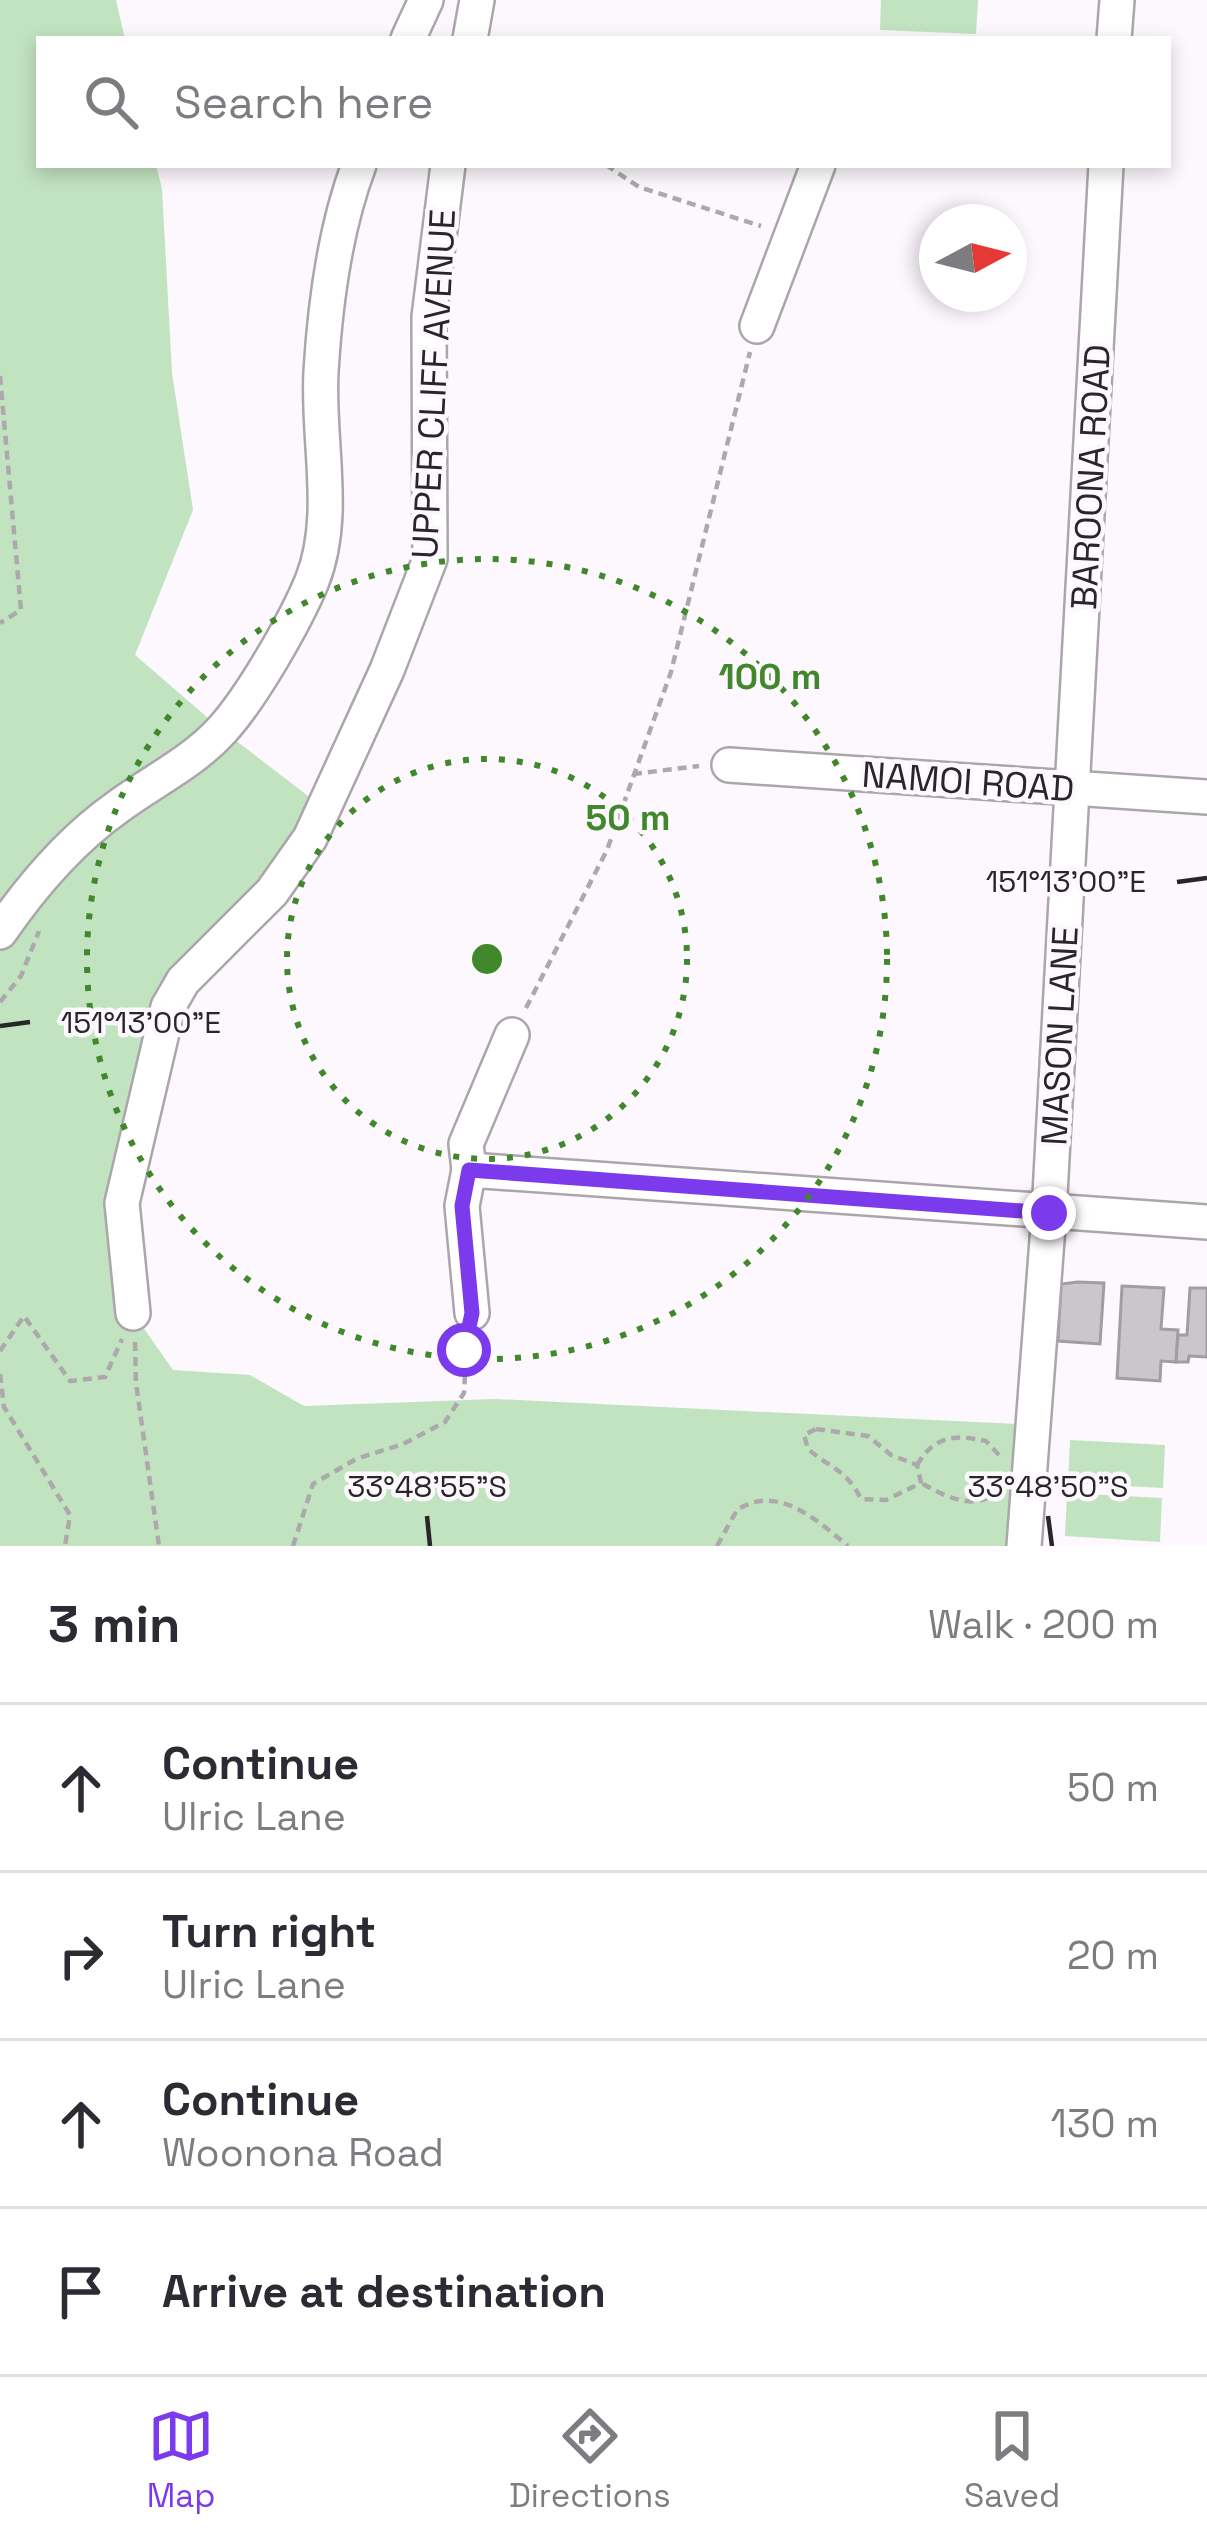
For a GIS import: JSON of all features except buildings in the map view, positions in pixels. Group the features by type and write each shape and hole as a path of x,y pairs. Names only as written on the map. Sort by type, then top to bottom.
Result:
{"street":[{"path":"409,36 426,0"},
{"path":"471,36 477,0"},
{"path":"1114,36 1117,0"},
{"path":"0,932 64,853 117,807 175,770 222,730 313,579 325,539 320,372 333,269 358,168"},
{"name":"UPPER CLIFF AVENUE","path":"133,1313 122,1204 168,1007 183,981 272,892 310,838 388,670 430,560 429,317 448,168"},
{"path":"757,326 817,168"},
{"name":"BAROONA ROAD","path":"1074,788 1106,168"},
{"name":"NAMOI ROAD","path":"729,765 1207,797"},
{"name":"MASON LANE","path":"1024,1546 1074,788"},
{"path":"472,1313 462,1206 469,1170 466,1144 512,1035"},
{"path":"469,1170 1207,1222"}],"path":[{"path":"610,168 639,187 759,224"},
{"path":"512,1035 607,850 671,672 757,326"},
{"path":"0,376 21,610 0,623"},
{"path":"633,774 729,765"},
{"path":"0,1351 25,1316 70,1381 105,1377 133,1313"},
{"path":"133,1313 136,1383 159,1546"},
{"path":"292,1546 313,1484 356,1459 403,1444 445,1421 464,1393 464,1350 472,1313"},
{"path":"0,1374 4,1407 70,1515 64,1546"},
{"path":"917,1466 890,1455 868,1436 816,1430 804,1435 808,1449 834,1464 861,1499 886,1499 921,1483 973,1503 985,1502 998,1489 1004,1473 997,1450 986,1441 950,1436 933,1443 917,1466 921,1483"},
{"path":"717,1546 737,1510 767,1501 811,1515 848,1546"}],"green space":[{"path":"0,0 116,0 124,36 36,36 36,168 157,168 162,189 172,373 193,510 135,655 325,809 183,981 122,1203 133,1313 173,1370 250,1375 304,1406 495,1399 1017,1424 1012,1546 0,1546"},
{"path":"881,0 978,0 976,34 880,30"},
{"path":"1070,1440 1165,1445 1163,1488 1068,1483"},
{"path":"1067,1493 1162,1498 1160,1542 1065,1536"}],"route":[{"path":"464,1350 472,1313 462,1206 469,1170 1049,1213"}]}
